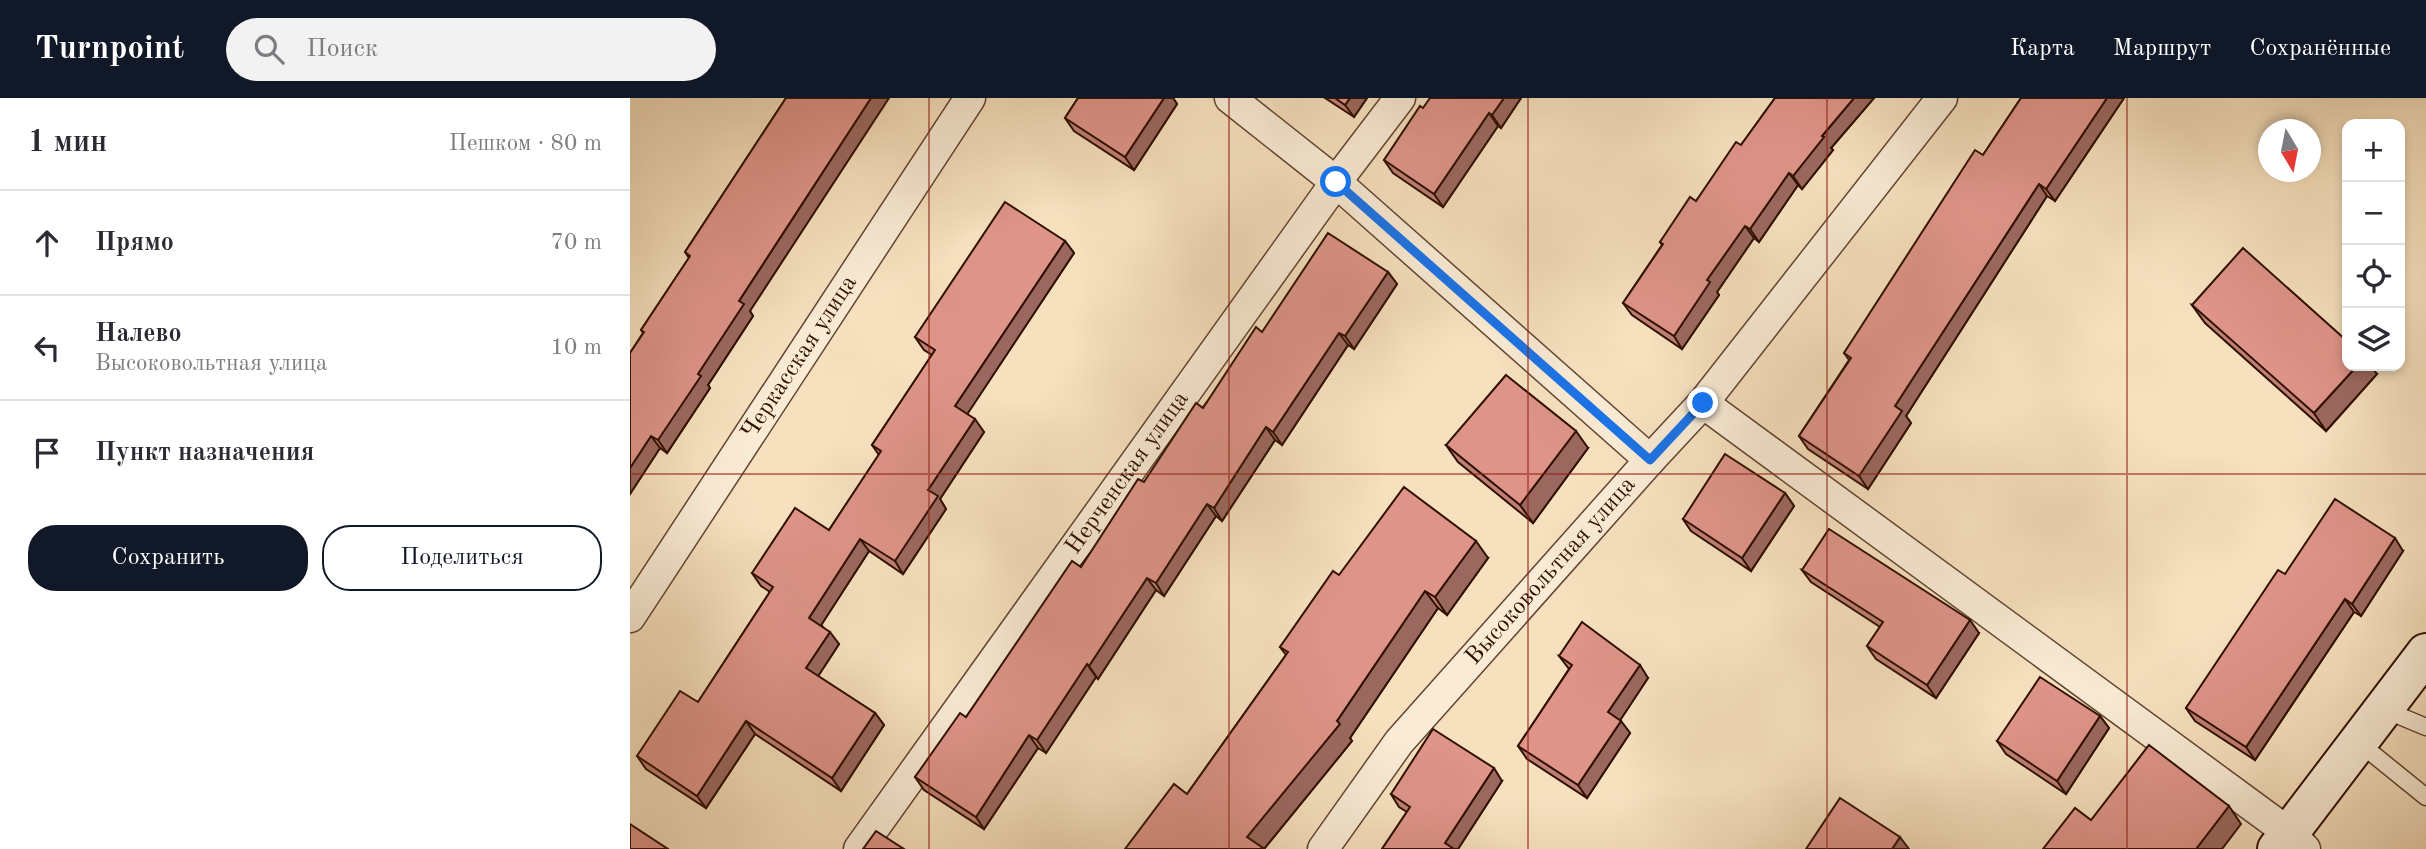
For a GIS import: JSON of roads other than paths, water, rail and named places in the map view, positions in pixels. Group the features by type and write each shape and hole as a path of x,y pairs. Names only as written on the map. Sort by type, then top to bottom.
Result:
{"street":[{"name":"Черкасская улица","path":"630,617 970,98"},
{"path":"1230,98 1336,182 1650,460"},
{"name":"Нерченская улица","path":"859,849 1336,182 1400,98"},
{"name":"Высоковольтная улица","path":"1322,849 1399,742 1703,403 1942,98"},
{"path":"1703,403 2290,844 2358,742 2426,653"}],"lane":[{"path":"2383,709 2426,727"},
{"path":"2358,742 2426,797"}]}
